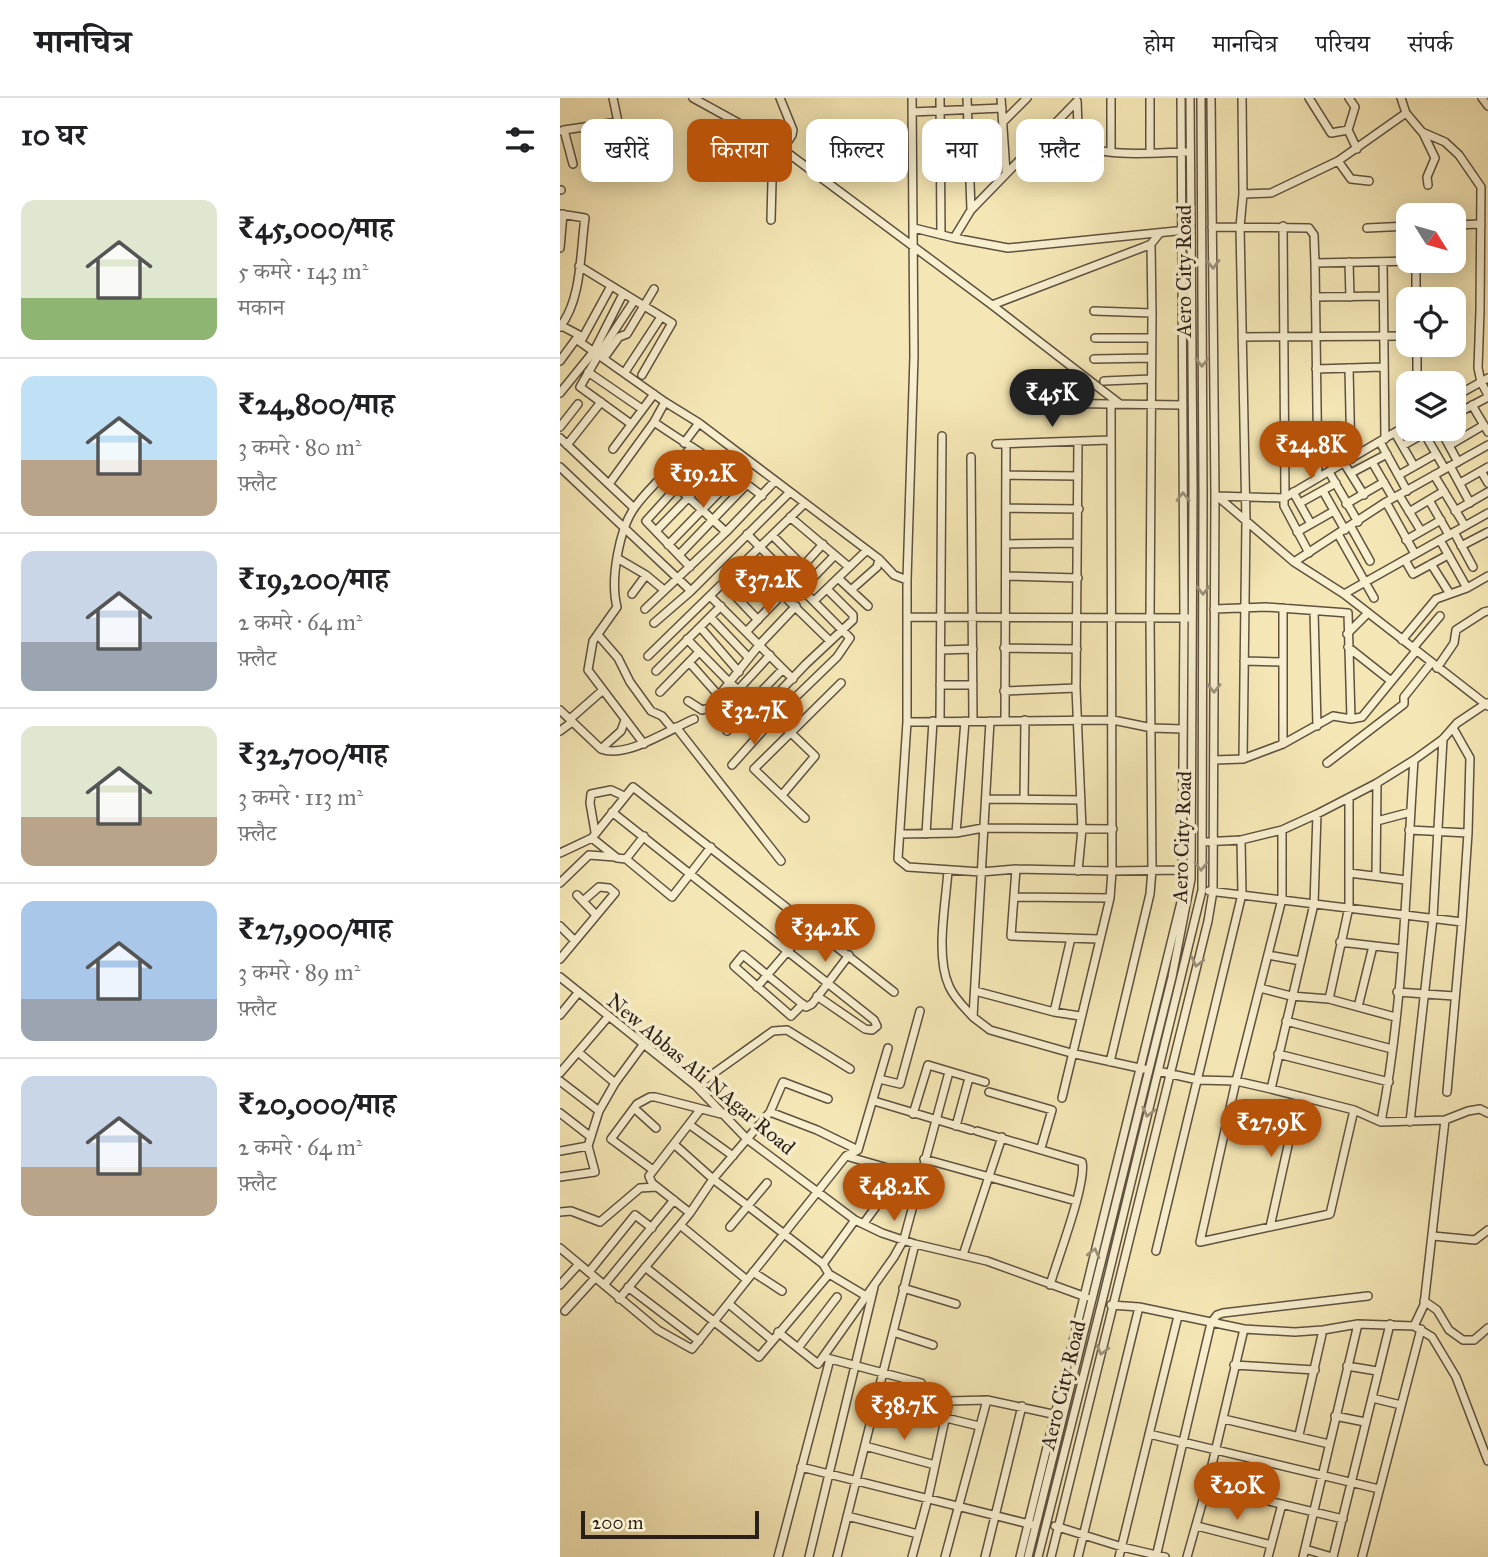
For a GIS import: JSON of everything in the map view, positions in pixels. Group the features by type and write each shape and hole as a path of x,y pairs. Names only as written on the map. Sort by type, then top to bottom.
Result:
{"street":[{"path":"573,164 562,130 618,122 613,98"},
{"path":"693,98 731,119"},
{"path":"780,98 789,119"},
{"path":"912,98 914,356 907,580 906,722 898,859 908,867 981,872 1016,869 1183,870"},
{"path":"940,98 941,236"},
{"path":"967,98 971,210"},
{"path":"1001,98 1006,172"},
{"path":"1003,122 1027,98"},
{"path":"1111,98 1111,152"},
{"path":"1150,98 1150,152"},
{"path":"908,617 1188,618 1182,231 1186,152 1181,98"},
{"name":"Aero City Road","path":"1028,1557 1032,1525 1064,1417 1093,1299 1144,1069 1172,976 1191,879 1187,729 1191,229 1186,152 1190,98"},
{"name":"Aero City Road","path":"1038,1557 1202,890 1201,98"},
{"path":"1051,1557 1213,891 1216,496 1211,98"},
{"path":"1242,98 1243,194 1240,227 1246,521 1243,760"},
{"path":"1310,98 1331,133 1348,130"},
{"path":"1349,98 1355,107 1348,130 1357,149"},
{"path":"1401,98 1406,113 1422,132 1435,158 1427,177 1428,185"},
{"path":"1482,98 1488,106"},
{"path":"1077,99 1079,132 1083,142 1098,151 1186,152"},
{"path":"954,238 971,210 1077,99"},
{"path":"912,112 1002,108"},
{"path":"1243,194 1267,194 1338,161 1406,113"},
{"path":"1422,132 1445,142 1477,179 1482,191 1478,368 1488,396 1466,408"},
{"path":"792,156 1120,404"},
{"path":"1338,161 1351,179 1369,181"},
{"path":"771,220 772,182"},
{"path":"560,248 562,214 585,218 570,315 560,326 665,402 699,423 879,559 888,571 907,580"},
{"path":"1466,225 1481,224"},
{"path":"1212,227 1283,226 1312,230 1315,263 1318,478"},
{"path":"1283,226 1287,495 1284,506 1309,553"},
{"path":"1367,228 1396,227"},
{"path":"914,228 941,236 1008,248 1191,229"},
{"path":"992,305 1151,244 1159,234"},
{"path":"1110,1062 1150,894 1152,870 1151,244"},
{"path":"1349,262 1350,297"},
{"path":"1383,262 1382,440 1399,475 1396,496 1405,540 1415,554"},
{"path":"1315,263 1396,262"},
{"path":"579,266 672,323 642,375"},
{"path":"560,361 579,339 611,286"},
{"path":"560,393 599,354 627,334 654,289"},
{"path":"599,354 623,294"},
{"path":"1315,297 1383,296"},
{"path":"631,424 580,387 634,300"},
{"path":"1094,311 1152,313"},
{"path":"625,372 661,317"},
{"path":"1242,337 1396,336"},
{"path":"1095,338 1151,338"},
{"path":"1094,359 1151,358"},
{"path":"1316,369 1383,367"},
{"path":"1349,368 1348,461 1351,473 1364,495"},
{"path":"588,372 642,409"},
{"path":"1104,381 1151,379"},
{"path":"1466,390 1484,380"},
{"path":"613,449 654,394"},
{"path":"567,444 601,402"},
{"path":"609,484 654,422 665,402"},
{"path":"1036,403 1183,405"},
{"path":"560,427 578,404"},
{"path":"1062,1098 1098,939 1110,898 1112,871 1111,404"},
{"path":"1466,436 1486,428 1472,405"},
{"path":"654,422 706,455 762,496"},
{"path":"644,744 588,670 593,641 615,609 617,558 634,508 665,476 688,445 699,423"},
{"path":"1203,494 1287,495 1395,433 1414,466"},
{"path":"926,834 940,685 942,436"},
{"path":"560,438 634,508"},
{"path":"996,444 1110,440"},
{"path":"1404,445 1411,441"},
{"path":"1429,441 1436,454 1451,466 1470,503"},
{"path":"1448,441 1451,466"},
{"path":"1450,445 1456,441"},
{"path":"1078,442 1076,688 1082,800 1078,871"},
{"path":"1005,721 1006,444"},
{"path":"1294,562 1396,496 1487,447"},
{"path":"1351,473 1387,454"},
{"path":"1399,475 1436,454"},
{"path":"690,567 646,521 706,455"},
{"path":"956,833 973,685 971,457"},
{"path":"1372,462 1421,531"},
{"path":"656,531 720,465"},
{"path":"560,467 678,578 721,606 793,678"},
{"path":"1460,483 1485,469 1488,483"},
{"path":"1329,472 1346,504 1348,528 1363,582 1374,597"},
{"path":"1006,475 1078,476"},
{"path":"1434,475 1465,526"},
{"path":"665,476 726,532"},
{"path":"668,545 735,476"},
{"path":"645,609 775,481"},
{"path":"1346,504 1384,482"},
{"path":"1300,503 1336,483"},
{"path":"678,555 747,484"},
{"path":"1323,491 1370,561"},
{"path":"1409,512 1444,491"},
{"path":"654,624 693,590 790,492"},
{"path":"1455,511 1488,492"},
{"path":"1287,495 1300,503 1311,524"},
{"path":"1202,842 1241,840 1282,830 1317,814 1414,760 1487,704 1344,594 1294,562 1216,496"},
{"path":"1429,500 1473,567"},
{"path":"648,656 804,504"},
{"path":"1006,508 1079,509"},
{"path":"1297,532 1334,511"},
{"path":"1344,594 1488,513"},
{"path":"790,517 849,567"},
{"path":"1405,540 1441,520"},
{"path":"1461,546 1485,533 1488,544"},
{"path":"732,765 774,718 836,657 850,638 747,534"},
{"path":"772,536 814,576"},
{"path":"1440,540 1467,588"},
{"path":"1006,544 1077,543"},
{"path":"804,565 823,544"},
{"path":"814,601 867,550"},
{"path":"802,589 835,555"},
{"path":"1405,560 1413,574 1448,555"},
{"path":"617,558 646,575 664,590"},
{"path":"747,559 830,640"},
{"path":"851,590 877,567 879,559"},
{"path":"1431,564 1450,594"},
{"path":"632,594 646,575"},
{"path":"1006,576 1078,578"},
{"path":"1402,640 1436,599 1467,588 1488,576"},
{"path":"838,578 867,606"},
{"path":"747,631 794,582"},
{"path":"724,584 758,620"},
{"path":"762,710 854,617 827,589"},
{"path":"656,671 721,606"},
{"path":"688,701 702,710 712,706 760,644 796,607"},
{"path":"1214,610 1283,608 1348,613 1350,719"},
{"path":"1283,608 1283,744"},
{"path":"1314,611 1317,726"},
{"path":"1328,763 1404,704 1404,697 1454,643 1456,630 1488,611"},
{"path":"1347,634 1368,613"},
{"path":"710,617 750,658"},
{"path":"1214,760 1243,760 1283,744 1333,716 1350,719 1362,717 1440,617"},
{"path":"700,627 739,672"},
{"path":"598,635 618,657 630,682 650,711 662,716 674,727 781,861"},
{"path":"687,639 730,683 774,718 815,756 782,795"},
{"path":"1348,647 1391,681"},
{"path":"1004,648 1077,649"},
{"path":"941,650 972,649"},
{"path":"660,692 699,652"},
{"path":"738,690 770,655"},
{"path":"1244,661 1283,662"},
{"path":"689,662 719,696"},
{"path":"806,664 819,675"},
{"path":"727,731 783,668"},
{"path":"804,818 754,769 841,683"},
{"path":"940,685 973,685"},
{"path":"1004,691 1076,688"},
{"path":"560,732 603,690"},
{"path":"560,710 601,749 610,752 644,744 694,719"},
{"path":"601,749 621,731 625,720"},
{"path":"1024,799 1025,720"},
{"path":"906,722 1113,720 1152,728 1202,731"},
{"path":"973,1017 990,721"},
{"path":"1447,1092 1462,922 1470,758 1453,728"},
{"path":"1020,1557 1032,1525 1083,1296 1144,1069 1182,898 1187,729"},
{"path":"1410,1122 1433,918 1443,739"},
{"path":"750,745 765,756"},
{"path":"1381,1122 1389,1082 1398,992 1414,760"},
{"path":"1376,875 1377,783"},
{"path":"560,853 594,835 633,786 894,992"},
{"path":"617,858 594,835 591,794 611,790 624,796"},
{"path":"1329,999 1349,906 1349,798"},
{"path":"987,799 1082,800"},
{"path":"612,812 874,1020 876,1028 865,1029 817,996"},
{"path":"1377,821 1411,812"},
{"path":"1271,1089 1314,904 1317,814"},
{"path":"900,834 956,833 983,828 1113,829"},
{"path":"1282,830 1282,899 1236,1081 1200,1242 1330,1214 1354,1110"},
{"path":"1409,830 1468,833"},
{"path":"626,859 644,836"},
{"path":"1156,1251 1242,894 1241,840"},
{"path":"560,882 589,855 626,859 672,897 711,847"},
{"path":"1016,869 1011,936 1098,939"},
{"path":"948,870 944,972 949,988 973,1017 990,1030 1071,1054 1144,1069"},
{"path":"1349,873 1406,880"},
{"path":"560,959 615,893 609,888 599,887 580,898 596,915"},
{"path":"1202,890 1462,922"},
{"path":"1014,897 1110,898"},
{"path":"757,986 811,924"},
{"path":"560,926 575,941"},
{"path":"1054,1012 1071,938"},
{"path":"1340,942 1401,949"},
{"path":"1358,1007 1373,946"},
{"path":"803,1004 791,1016 734,966 743,954 767,975 803,1004 806,1007 810,1006 849,955"},
{"path":"1268,955 1301,961"},
{"name":"New Abbas Ali NAgar Road","path":"560,977 696,1086 747,1139 855,1220 882,1233 915,1244 987,1261 1102,1303"},
{"path":"1260,988 1292,996 1329,999 1395,1017"},
{"path":"975,991 1054,1012 1080,1016"},
{"path":"1398,992 1454,996"},
{"path":"560,1015 578,993"},
{"path":"879,1079 900,1084 920,1011"},
{"path":"560,1073 608,1017"},
{"path":"1286,1021 1392,1049"},
{"path":"696,1086 774,1031 787,1030 850,1069"},
{"path":"560,1177 595,1172 589,1141 599,1111 615,1083 643,1045"},
{"path":"561,1251 658,1330 692,1349 846,1156 858,1150 888,1048"},
{"path":"578,1052 615,1083"},
{"path":"1278,1054 1389,1082"},
{"path":"913,1114 928,1066 985,1082"},
{"path":"1158,1071 1198,1080 1236,1081 1271,1089 1354,1110 1381,1122 1446,1120 1480,1109 1488,1113"},
{"path":"778,1557 826,1358 904,1239 949,1072"},
{"path":"956,1126 969,1078"},
{"path":"560,1081 599,1111"},
{"path":"619,1298 770,1112 783,1082 828,1099"},
{"path":"989,1093 1052,1110 1041,1148"},
{"path":"1270,1227 1299,1096"},
{"path":"653,1170 611,1139 643,1099 655,1097 722,1114"},
{"path":"874,1101 1082,1162 1084,1168 1076,1201 1050,1285"},
{"path":"634,1108 656,1128"},
{"path":"690,1213 657,1187 649,1176 700,1110"},
{"path":"770,1112 817,1130 858,1150"},
{"path":"560,1113 589,1141"},
{"path":"1362,1557 1424,1303 1446,1120"},
{"path":"690,1125 733,1156"},
{"path":"964,1255 1002,1137"},
{"path":"560,1151 589,1141"},
{"path":"675,1145 713,1179 823,1264 829,1274 866,1296"},
{"path":"846,1156 919,1177"},
{"path":"924,1159 1076,1201"},
{"path":"864,1223 901,1172"},
{"path":"730,1227 767,1183"},
{"path":"560,1211 571,1211 600,1222 640,1188 657,1187"},
{"path":"604,1285 674,1200"},
{"path":"565,1311 635,1215 652,1228"},
{"path":"823,1264 855,1220"},
{"path":"680,1225 747,1280"},
{"path":"1433,1236 1475,1240 1488,1230"},
{"path":"837,1557 915,1244"},
{"path":"560,1285 579,1264"},
{"path":"645,1267 759,1357 829,1274"},
{"path":"753,1272 782,1291"},
{"path":"809,1557 876,1280"},
{"path":"628,1287 699,1341"},
{"path":"903,1288 956,1304"},
{"path":"1156,1556 1211,1323 1217,1315 1368,1296"},
{"path":"798,1348 837,1297"},
{"path":"1102,1303 1139,1307 1244,1329 1295,1332 1357,1324 1418,1327 1432,1337 1456,1377 1488,1461"},
{"path":"1424,1303 1437,1310 1449,1330 1463,1340 1474,1340 1488,1328"},
{"path":"729,1304 772,1340"},
{"path":"1078,1557 1139,1307"},
{"path":"1119,1557 1178,1316"},
{"path":"1357,1324 1304,1553 1333,1557 1390,1324"},
{"path":"1187,1557 1208,1486 1244,1329"},
{"path":"1299,1435 1323,1330"},
{"path":"778,1332 818,1364 826,1358"},
{"path":"893,1332 933,1345"},
{"path":"826,1358 920,1384"},
{"path":"1234,1366 1315,1370"},
{"path":"1347,1366 1377,1371"},
{"path":"1372,1398 1401,1405"},
{"path":"877,1399 987,1400 1064,1417"},
{"path":"877,1399 946,1420 979,1426"},
{"path":"945,1557 987,1400"},
{"path":"912,1557 946,1420 948,1401"},
{"path":"985,1557 1023,1406"},
{"path":"1335,1416 1365,1422"},
{"path":"1224,1419 1329,1444"},
{"path":"1149,1434 1379,1489"},
{"path":"866,1446 935,1465"},
{"path":"801,1467 1032,1525 1058,1527 1165,1557"},
{"path":"1208,1486 1343,1518"},
{"path":"1268,1557 1282,1504"},
{"path":"848,1516 918,1534"},
{"path":"1197,1526 1271,1545"}]}
